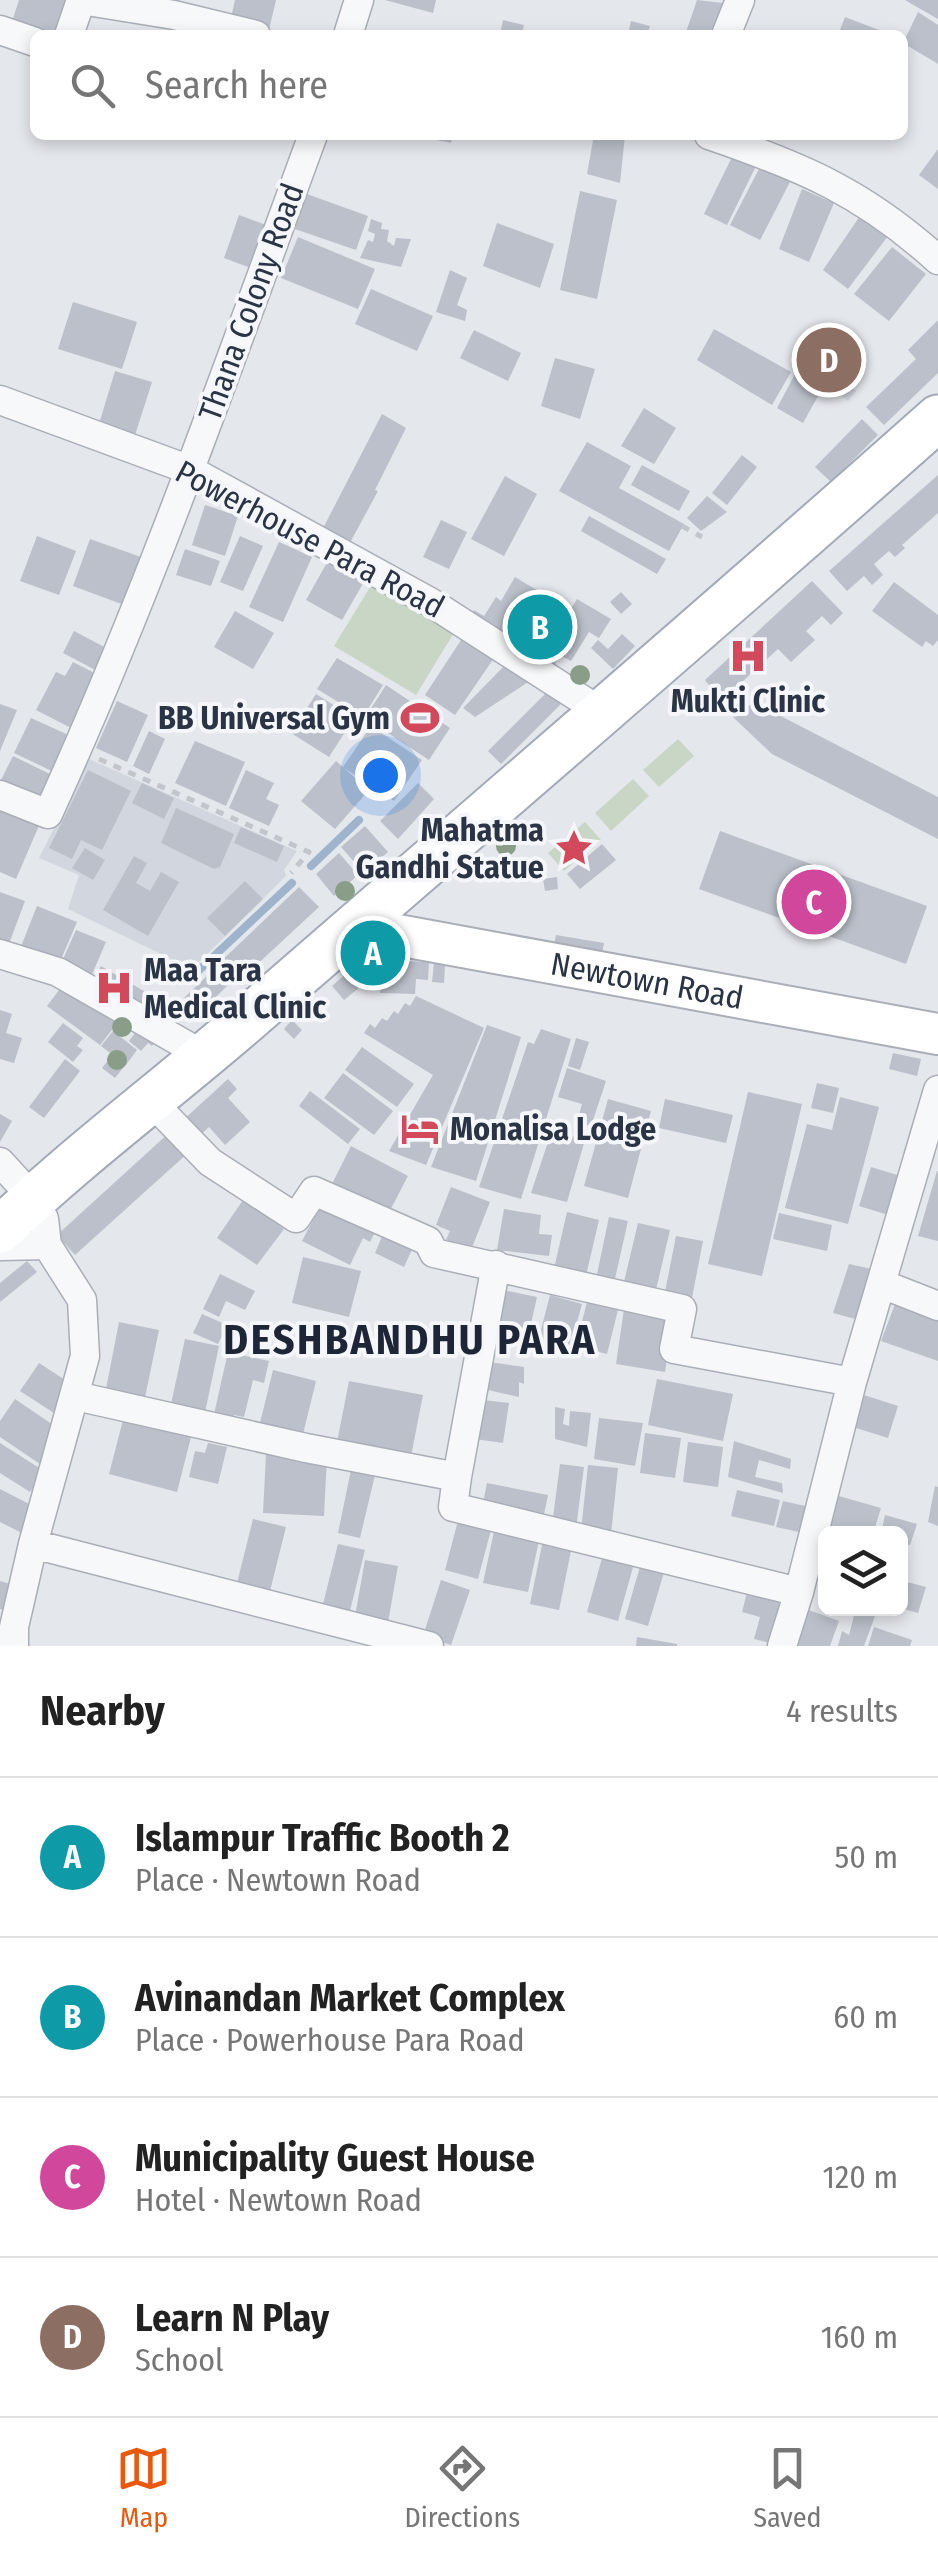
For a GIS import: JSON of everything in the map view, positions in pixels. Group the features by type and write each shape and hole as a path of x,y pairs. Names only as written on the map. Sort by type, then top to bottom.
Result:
{"main road":[{"path":"0,1230 603,713 938,418"}],"street":[{"path":"70,30 82,0 236,30"},
{"path":"350,30 359,0"},
{"path":"728,30 740,0"},
{"path":"0,30 30,40"},
{"name":"Thana Colony Road","path":"0,795 48,814 78,750 190,470 311,140"},
{"path":"723,140 796,166 851,192 906,231 938,260"},
{"name":"Powerhouse Para Road","path":"0,400 190,470 430,602 603,713"},
{"name":"Newtown Road","path":"354,926 938,1034"},
{"path":"0,954 58,972 205,1056"},
{"path":"782,1646 852,1382 938,1090"},
{"path":"151,1100 210,1162 296,1218 314,1191 428,1240 434,1253 682,1309 674,1349 852,1382"},
{"path":"0,1162 33,1198 44,1219 48,1245 82,1300 85,1356 33,1544 14,1628 14,1646"},
{"path":"0,1246 48,1245"},
{"path":"496,1266 453,1508 799,1592"},
{"path":"882,1284 938,1306"},
{"path":"76,1396 306,1448 457,1476"},
{"path":"33,1544 429,1646"}],"path":[{"path":"682,526 702,537"},
{"path":"78,750 308,852 291,873"}],"shaded area":[{"path":"816,324 867,364 849,386 856,391 848,401 791,356"},
{"path":"89,759 297,851 284,870 286,876 192,969 68,909 79,875 39,858"}],"green space":[{"path":"375,579 457,628 416,695 334,646"},
{"path":"678,739 694,756 659,787 643,770"},
{"path":"633,779 649,796 611,831 595,813"},
{"path":"585,822 601,840 564,871 548,853"}],"building":[{"path":"19,0 70,0 61,30 30,30 30,34 10,28"},
{"path":"235,0 276,0 269,30 230,22"},
{"path":"385,0 436,0 433,13"},
{"path":"697,0 723,3 713,30 687,30"},
{"path":"905,0 938,0 938,19 917,7"},
{"path":"918,12 938,25 938,64 908,46 908,33"},
{"path":"845,17 879,30 840,30"},
{"path":"503,20 524,25 523,30 501,30"},
{"path":"631,21 650,26 649,30 629,30"},
{"path":"593,140 624,140 620,183 587,174"},
{"path":"938,149 938,189 919,175"},
{"path":"734,153 757,164 727,225 704,214"},
{"path":"761,165 791,180 760,240 730,225"},
{"path":"802,189 834,203 809,262 779,249"},
{"path":"580,191 617,200 597,299 560,290"},
{"path":"304,193 368,216 356,250 292,228"},
{"path":"239,215 272,227 256,270 224,258"},
{"path":"860,216 888,236 848,289 823,270"},
{"path":"371,219 382,223 381,229 389,230 387,241 394,246 396,238 411,239 401,267 360,258 368,240 373,242 375,234 368,231"},
{"path":"497,223 554,244 540,288 483,266"},
{"path":"298,237 375,269 358,309 281,278"},
{"path":"892,247 926,274 889,321 854,294"},
{"path":"450,270 467,278 457,305 467,310 465,321 436,312"},
{"path":"371,289 433,316 417,351 355,324"},
{"path":"73,302 137,322 122,369 58,349"},
{"path":"938,320 938,373 884,425 866,407 916,359 908,350"},
{"path":"714,329 791,372 772,405 697,360"},
{"path":"474,330 521,353 508,381 460,358"},
{"path":"817,332 852,358 833,382 798,356"},
{"path":"555,358 595,369 580,419 541,406"},
{"path":"115,371 152,382 135,435 99,424"},
{"path":"795,374 822,389 803,423 777,408"},
{"path":"644,408 676,428 654,464 621,446"},
{"path":"382,414 406,428 346,550 319,536"},
{"path":"862,419 878,435 831,482 815,467"},
{"path":"587,442 631,466 619,488 684,524 669,551 559,491"},
{"path":"742,455 757,467 727,505 712,493"},
{"path":"642,465 690,491 679,511 631,485"},
{"path":"938,475 938,513 902,545 905,548 895,557 889,551 874,564 883,575 872,585 864,576 847,591 829,571"},
{"path":"505,476 537,494 504,556 471,539"},
{"path":"707,496 727,512 701,531 687,518"},
{"path":"205,505 238,516 225,556 192,545"},
{"path":"589,516 666,559 657,574 581,531"},
{"path":"441,520 467,532 449,569 423,557"},
{"path":"37,536 76,551 59,595 20,581"},
{"path":"240,536 263,546 243,591 220,582"},
{"path":"90,539 141,557 124,605 73,586"},
{"path":"279,542 312,557 283,622 249,607"},
{"path":"185,549 220,561 211,586 176,575"},
{"path":"329,559 365,580 342,620 306,600"},
{"path":"515,577 570,610 577,599 611,619 599,638 589,632 571,661 560,655 550,672 466,622 474,610 484,616 496,597 501,601"},
{"path":"812,581 843,613 831,625 822,616 806,631 815,640 791,662 778,649 732,691 746,708 755,701 769,714 771,711 938,797 938,839 772,754 734,718 705,680"},
{"path":"894,582 938,615 938,640 933,646 926,641 922,647 872,611"},
{"path":"621,592 632,604 621,614 610,602"},
{"path":"235,611 274,633 253,669 214,647"},
{"path":"74,631 114,652 103,674 63,653"},
{"path":"622,634 635,646 613,669 591,648 598,640 608,649"},
{"path":"463,637 494,658 455,715 425,695"},
{"path":"337,658 383,685 363,717 317,689"},
{"path":"510,660 536,677 475,717 463,708"},
{"path":"73,662 102,677 75,730 36,710 56,672 65,676"},
{"path":"386,685 450,728 429,760 365,718"},
{"path":"553,686 565,700 501,764 488,751"},
{"path":"316,694 354,718 329,757 291,733"},
{"path":"117,701 148,715 127,762 96,748"},
{"path":"0,704 17,710 0,751"},
{"path":"31,718 73,737 56,773 14,753"},
{"path":"371,726 422,760 394,801 344,768 369,790 335,829 301,801 336,761 343,767"},
{"path":"149,731 165,739 149,774 133,766"},
{"path":"195,741 245,762 226,806 175,783"},
{"path":"13,756 54,776 39,808 0,782"},
{"path":"88,770 131,791 102,850 81,840 72,859 49,848"},
{"path":"246,770 274,783 266,799 279,805 269,826 229,808"},
{"path":"142,783 174,798 164,819 132,803"},
{"path":"418,783 434,799 398,839 380,821"},
{"path":"0,803 41,821 16,879 0,872"},
{"path":"176,808 234,834 220,867 214,869 161,843"},
{"path":"365,826 388,852 364,873 341,847"},
{"path":"241,827 284,846 277,862 234,843"},
{"path":"720,831 927,906 906,964 699,889"},
{"path":"602,844 616,860 580,889 567,874"},
{"path":"85,848 105,860 93,880 72,868"},
{"path":"339,853 358,875 334,896 316,874"},
{"path":"134,856 147,863 136,883 150,891 161,872 179,882 148,936 103,910"},
{"path":"557,877 558,889 545,891 543,879"},
{"path":"245,881 263,899 225,936 207,918"},
{"path":"299,887 319,907 236,984 217,965"},
{"path":"0,892 25,901 7,949 0,946"},
{"path":"37,906 77,922 59,964 20,949"},
{"path":"76,930 106,942 90,979 60,966"},
{"path":"556,935 604,943 601,959 553,951"},
{"path":"381,960 429,962 428,980 416,979 415,994 380,993"},
{"path":"434,963 445,964 444,983 432,982"},
{"path":"101,966 173,1008 162,1026 90,985"},
{"path":"214,969 229,984 212,1001 208,997 195,1009 184,998"},
{"path":"348,972 360,987 344,1000 332,986"},
{"path":"66,981 119,1021 100,1045 47,1006"},
{"path":"416,996 484,1028 426,1165 389,1151 433,1075 364,1033 370,1024 375,1028 382,1018 387,1021 394,1011 398,1014 405,1003 410,1006"},
{"path":"0,1010 12,1014 6,1033 22,1038 14,1063 0,1059"},
{"path":"292,1020 302,1030 294,1039 284,1029"},
{"path":"63,1023 83,1038 77,1046 83,1050 73,1062 48,1042"},
{"path":"141,1025 159,1037 141,1051 129,1041"},
{"path":"487,1025 521,1037 476,1181 431,1167"},
{"path":"541,1029 571,1039 521,1199 479,1187 528,1042 534,1044"},
{"path":"113,1031 137,1050 126,1065 101,1046"},
{"path":"576,1038 589,1042 580,1070 568,1066"},
{"path":"362,1047 414,1084 397,1107 345,1070"},
{"path":"893,1053 921,1059 917,1076 889,1069"},
{"path":"110,1058 123,1068 115,1078 102,1068"},
{"path":"65,1059 80,1071 44,1118 29,1107"},
{"path":"567,1068 606,1081 591,1126 577,1122 582,1104 558,1097"},
{"path":"343,1073 393,1111 374,1135 324,1098"},
{"path":"228,1079 237,1089 228,1098 250,1122 225,1145 209,1127 197,1138 181,1122"},
{"path":"817,1083 839,1088 833,1113 811,1108"},
{"path":"310,1091 360,1129 348,1144 299,1106"},
{"path":"748,1092 802,1104 762,1276 708,1264"},
{"path":"840,1097 879,1107 848,1224 785,1208 807,1124 832,1130"},
{"path":"608,1099 651,1111 628,1198 584,1186"},
{"path":"665,1099 733,1115 726,1143 659,1128"},
{"path":"0,1114 12,1121 0,1142"},
{"path":"552,1130 585,1140 567,1202 531,1193"},
{"path":"170,1132 189,1152 75,1255 57,1235"},
{"path":"351,1146 408,1176 385,1220 328,1192"},
{"path":"871,1167 907,1178 895,1217 859,1206"},
{"path":"938,1171 938,1241 918,1236"},
{"path":"451,1187 490,1202 471,1250 446,1240 450,1231 436,1225"},
{"path":"243,1200 284,1229 257,1265 217,1238"},
{"path":"323,1201 378,1226 370,1242 363,1238 350,1265 302,1241"},
{"path":"504,1209 541,1215 539,1234 552,1235 549,1256 497,1250"},
{"path":"567,1212 599,1220 585,1280 553,1273"},
{"path":"779,1213 832,1225 827,1251 773,1239"},
{"path":"609,1217 628,1221 614,1283 596,1279"},
{"path":"638,1223 670,1230 655,1294 623,1286"},
{"path":"384,1232 414,1245 404,1267 375,1253"},
{"path":"676,1236 703,1241 692,1298 665,1292"},
{"path":"303,1257 361,1271 349,1317 292,1303"},
{"path":"27,1261 37,1272 0,1302 0,1283"},
{"path":"849,1264 881,1271 863,1321 833,1313"},
{"path":"220,1274 255,1291 245,1310 226,1301 219,1317 203,1309"},
{"path":"498,1289 537,1297 528,1337 489,1329"},
{"path":"550,1295 582,1304 568,1354 537,1345"},
{"path":"588,1298 619,1306 607,1354 576,1346"},
{"path":"897,1299 938,1314 938,1361 881,1341"},
{"path":"624,1309 674,1316 665,1372 616,1364"},
{"path":"202,1314 227,1325 218,1344 193,1333"},
{"path":"119,1322 159,1330 144,1402 105,1394"},
{"path":"185,1339 219,1346 204,1417 170,1409"},
{"path":"228,1352 269,1361 264,1383 253,1380 244,1417 234,1415 231,1427 212,1423"},
{"path":"483,1361 524,1367 519,1397 479,1388"},
{"path":"39,1363 76,1387 57,1415 20,1391"},
{"path":"273,1370 316,1381 302,1438 259,1427"},
{"path":"657,1379 733,1394 723,1441 648,1425"},
{"path":"349,1381 423,1395 411,1456 337,1442"},
{"path":"864,1395 898,1406 888,1438 853,1427"},
{"path":"15,1399 62,1431 40,1464 0,1437 0,1421"},
{"path":"474,1399 509,1403 503,1443 468,1438"},
{"path":"555,1407 565,1409 563,1424 569,1426 570,1411 591,1413 587,1447 555,1439"},
{"path":"599,1418 643,1423 635,1466 594,1459"},
{"path":"123,1420 191,1437 177,1492 109,1474"},
{"path":"645,1433 681,1438 675,1478 640,1473"},
{"path":"734,1441 791,1459 790,1469 759,1460 755,1477 782,1483 783,1493 728,1477"},
{"path":"688,1442 723,1447 718,1487 683,1482"},
{"path":"0,1443 44,1471 30,1492 0,1473"},
{"path":"208,1443 227,1447 218,1484 189,1477 195,1451 205,1453"},
{"path":"266,1454 327,1456 324,1516 263,1513"},
{"path":"560,1464 584,1467 576,1528 552,1525"},
{"path":"588,1465 618,1468 611,1534 581,1531"},
{"path":"351,1470 375,1475 360,1538 338,1533"},
{"path":"487,1483 548,1495 543,1519 482,1508"},
{"path":"935,1486 938,1487 938,1526 928,1522"},
{"path":"0,1489 37,1508 24,1534 0,1522"},
{"path":"737,1490 780,1500 774,1526 731,1516"},
{"path":"835,1495 881,1508 875,1526 825,1526"},
{"path":"783,1501 814,1508 808,1534 776,1527"},
{"path":"885,1515 917,1524 910,1545 908,1526 883,1526"},
{"path":"459,1517 492,1526 478,1579 445,1570"},
{"path":"253,1519 286,1527 268,1599 235,1591"},
{"path":"495,1527 540,1536 528,1592 483,1583"},
{"path":"543,1540 572,1546 559,1610 530,1604"},
{"path":"338,1544 365,1550 348,1619 321,1612"},
{"path":"604,1551 635,1560 618,1621 587,1612"},
{"path":"365,1560 398,1566 387,1628 354,1622"},
{"path":"641,1563 665,1569 648,1626 625,1619"},
{"path":"441,1580 470,1590 451,1645 423,1636"},
{"path":"0,1581 14,1585 8,1611 0,1609"},
{"path":"908,1582 926,1587 918,1613 908,1610"},
{"path":"749,1585 784,1595 770,1643 754,1639 760,1617 742,1612"},
{"path":"806,1609 839,1621 830,1646 793,1646"},
{"path":"854,1616 875,1616 864,1646 838,1646 842,1631 849,1635"},
{"path":"874,1627 912,1640 910,1646 868,1646"},
{"path":"637,1637 677,1644 677,1646 636,1646"}],"waterway":[{"path":"311,866 359,820"},
{"path":"196,973 292,883"}],"place":[{"name":"Learn N Play","path":"829,360"},
{"name":"Avinandan Market Complex","path":"540,627"},
{"name":"Mukti Clinic","path":"748,656"},
{"name":"BB Universal Gym","path":"420,718"},
{"name":"Mahatma Gandhi Statue","path":"574,848"},
{"name":"Municipality Guest House","path":"814,902"},
{"name":"Islampur Traffic Booth 2","path":"373,953"},
{"name":"Maa Tara Medical Clinic","path":"114,988"},
{"name":"Monalisa Lodge","path":"420,1129"}],"district":[{"name":"DESHBANDHU PARA","path":"410,1340"}]}
